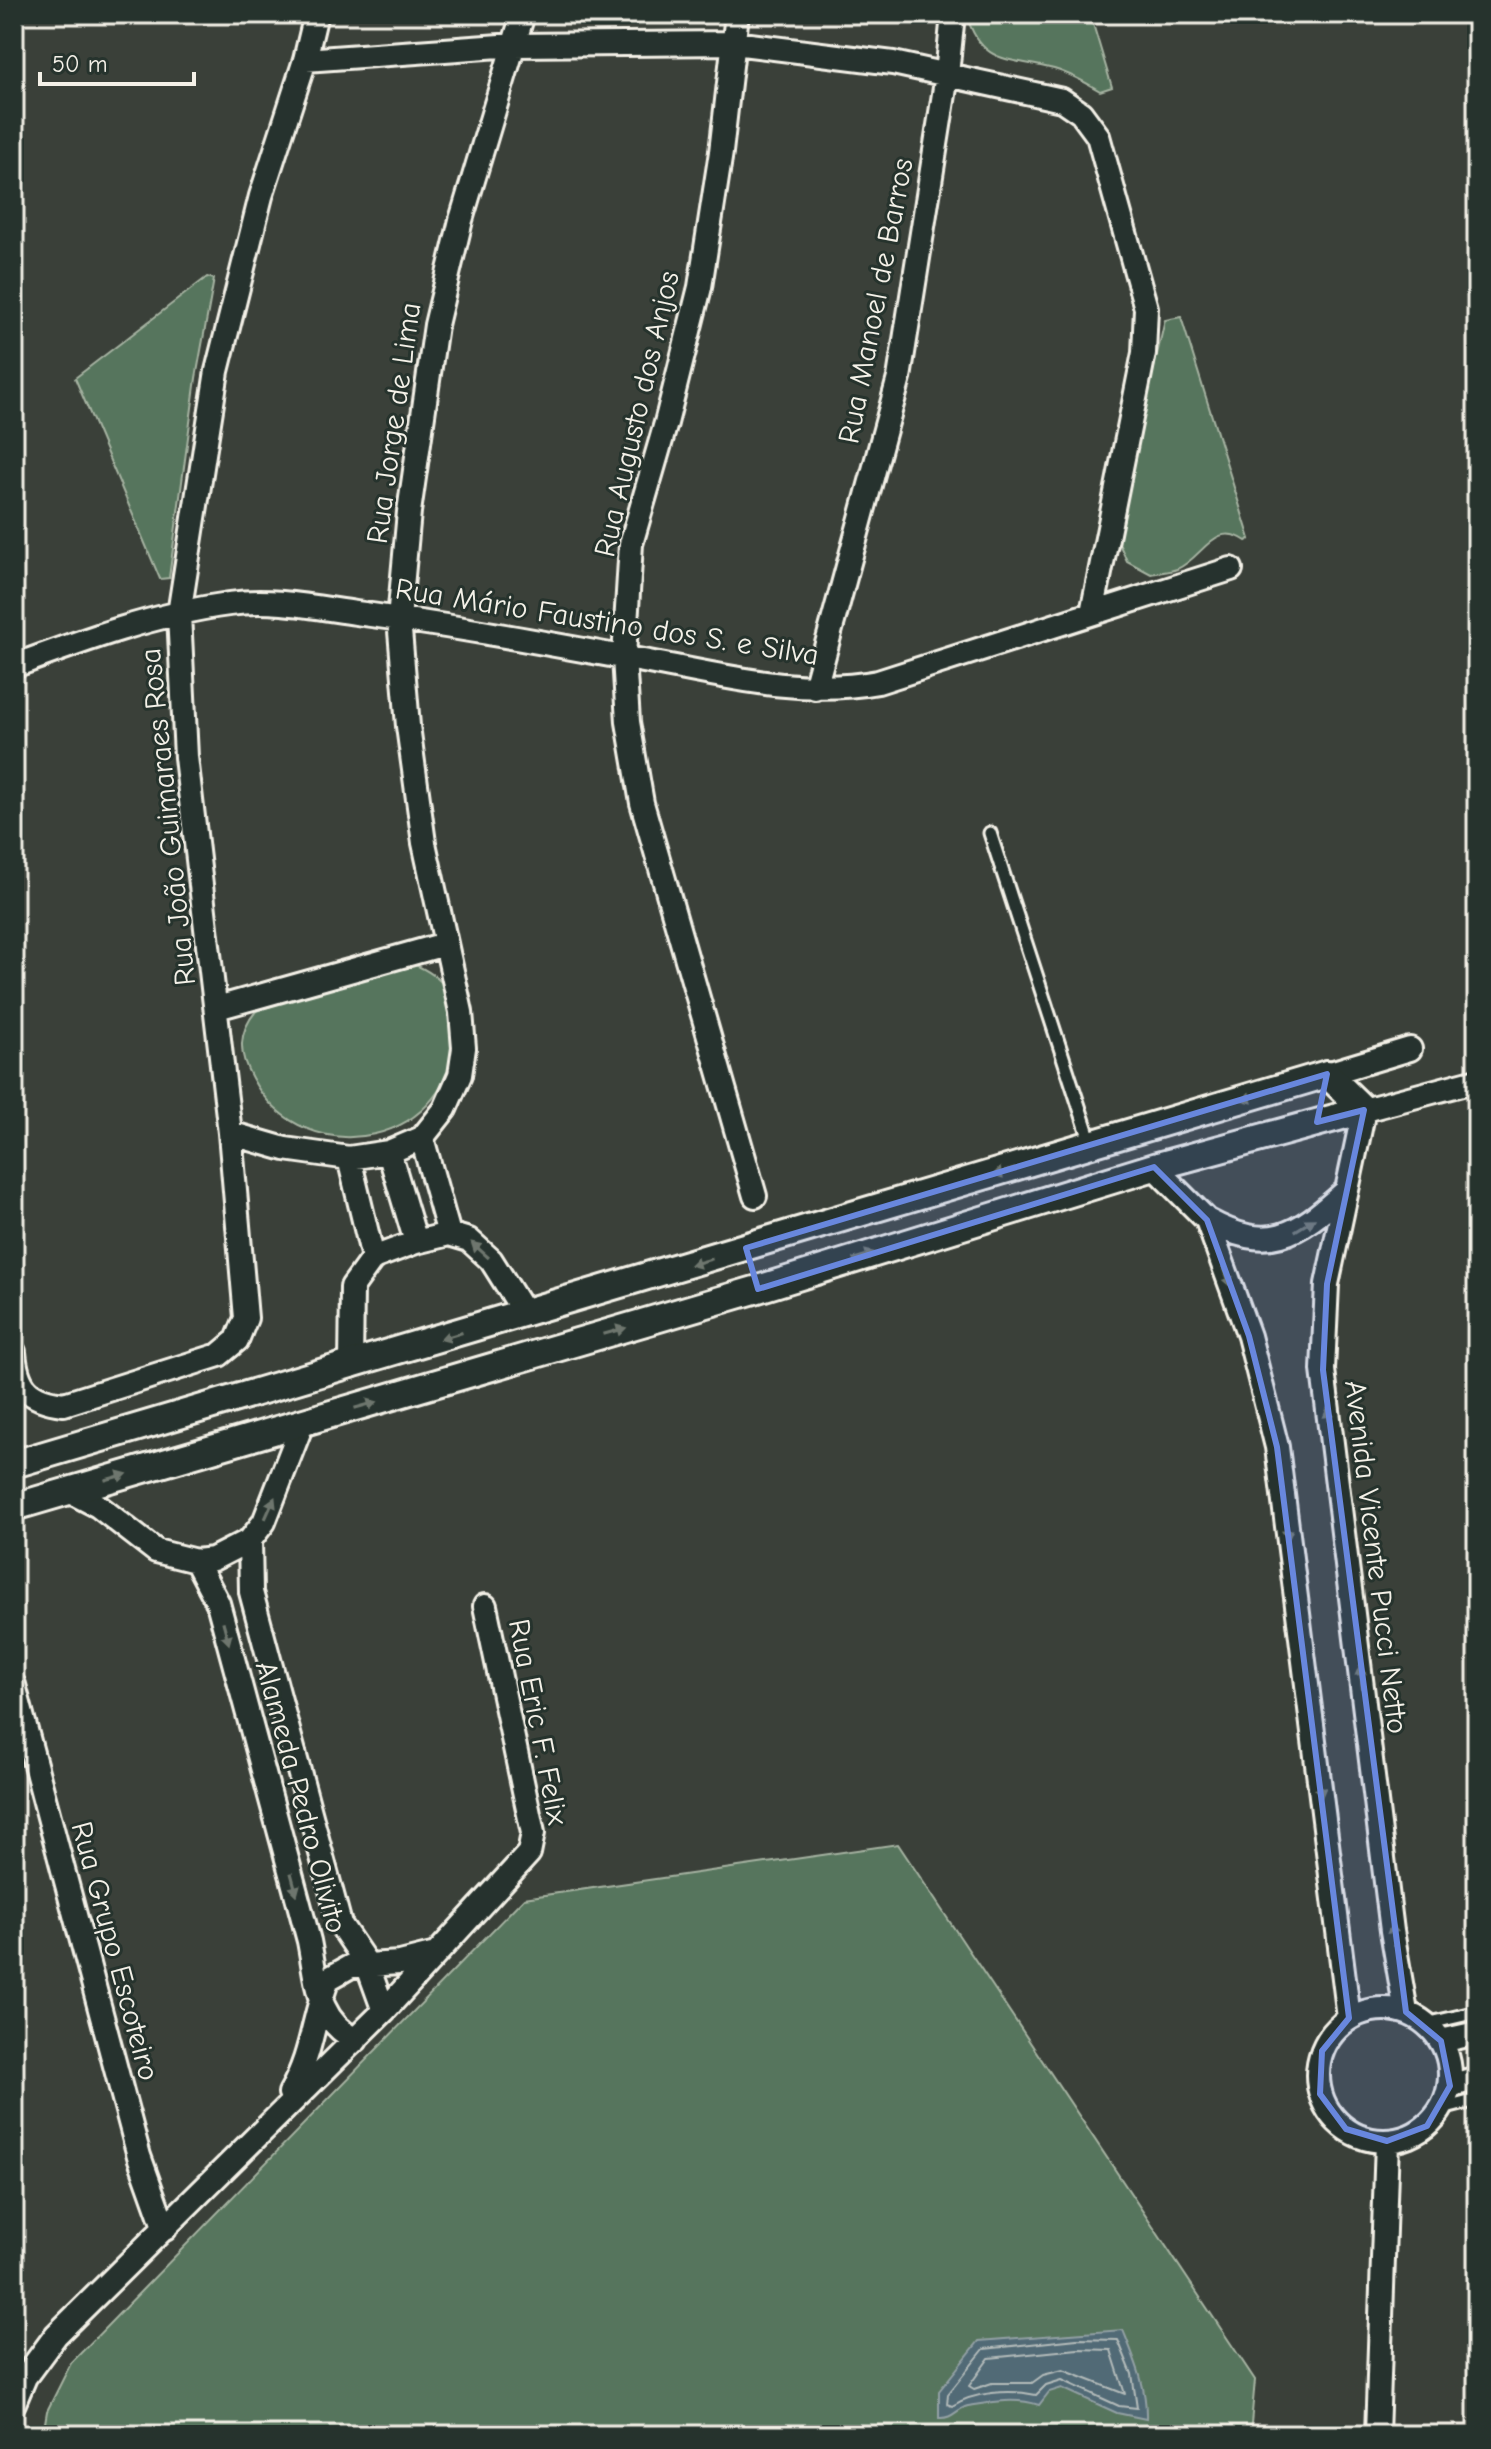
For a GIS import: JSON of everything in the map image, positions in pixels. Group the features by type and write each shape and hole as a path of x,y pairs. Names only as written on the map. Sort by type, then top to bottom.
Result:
{"street":[{"name":"Rua João Guimaraes Rosa","path":"14,1352 16,1377 43,1402 64,1404 219,1355 237,1340 246,1318 217,1008 186,757 179,614 217,371 261,196 305,60 316,14"},
{"name":"Rua Jorge de Lima","path":"422,1138 445,1109 460,1075 464,1048 461,1012 424,843 399,619 409,512 436,325 461,220 523,14"},
{"name":"Rua Augusto dos Anjos","path":"737,14 700,287 666,423 631,544 624,657 628,722 642,803 755,1196"},
{"name":"Rua Manoel de Barros","path":"815,688 899,378 947,75 953,14"},
{"path":"305,60 514,45 734,43 893,63 1062,100 1081,113 1098,136 1146,308 1144,353 1092,613"},
{"name":"Rua Mário Faustino dos S. e Silva","path":"14,666 93,637 179,614 231,604 276,602 399,619 780,686 846,688 878,682 1231,569"},
{"path":"217,1008 445,944"},
{"path":"14,1464 1410,1049"},
{"path":"1327,1074 1364,1110"},
{"path":"1301,1126 1322,1106 1327,1074"},
{"path":"14,1507 758,1289 1154,1167 1477,1080"},
{"name":"Avenida Vicente Pucci Netto","path":"1364,1110 1327,1284 1323,1370 1392,1931 1406,2012"},
{"path":"230,1133 285,1149 349,1158 389,1152 422,1138 449,1234"},
{"path":"389,1152 416,1242"},
{"path":"349,1158 373,1258"},
{"path":"1154,1167 1207,1220 1232,1234 1252,1239 1274,1239 1316,1218 1345,1192"},
{"path":"1207,1220 1249,1336 1277,1447 1349,2018"},
{"path":"351,1366 352,1287 373,1258 416,1242 449,1234 469,1240 491,1260 525,1314"},
{"path":"746,1248 758,1289"},
{"path":"67,1490 107,1513 156,1551 196,1561 221,1555 250,1540 274,1502 302,1424"},
{"name":"Alameda Pedro Olivito","path":"250,1540 251,1592 340,1924 367,1964 384,2011"},
{"name":"Alameda Pedro Olivito","path":"196,1561 218,1603 309,1941 321,1997 329,2020 338,2031 356,2040"},
{"name":"Rua Eric F. Felix","path":"384,2011 432,1955 529,1853 533,1833 485,1606"},
{"name":"Rua Grupo Escoteiro","path":"14,1685 139,2156 165,2229"},
{"path":"279,2112 311,2051 321,1997 328,1979 340,1970 367,1964 400,1963 432,1955"},
{"path":"1387,2008 1406,2012 1426,2024 1441,2041 1450,2086 1442,2109 1427,2126 1408,2137 1387,2141 1366,2139 1346,2129 1330,2114 1320,2094 1318,2073 1322,2051 1332,2032 1349,2018 1387,2008"},
{"path":"14,2403 20,2374 56,2335 384,2011"},
{"path":"1441,2041 1477,2033"},
{"path":"1450,2086 1477,2078"},
{"path":"1377,2435 1387,2141"}],"lane":[{"path":"990,833 1092,1146"},
{"path":"1426,2024 1477,2012"},
{"path":"1442,2109 1477,2100"}],"highlighted area":[{"path":"1327,1074 1317,1122 1364,1110 1327,1284 1323,1370 1406,2012 1441,2041 1450,2086 1427,2126 1387,2141 1346,2129 1320,2094 1322,2051 1349,2018 1277,1447 1249,1336 1207,1220 1154,1167 758,1289 746,1248"}],"green space":[{"path":"966,14 1090,14 1112,87 1100,91 1060,71 989,52 980,43"},
{"path":"207,277 214,279 196,378 169,578 160,579 75,378"},
{"path":"1181,317 1250,539 1246,541 1235,535 1217,537 1186,564 1151,574 1127,561 1115,535 1165,320"},
{"path":"406,961 437,978 444,985 452,1003 455,1028 450,1068 432,1099 407,1121 375,1134 341,1137 307,1129 276,1109 252,1078 242,1052 243,1035 256,1011"},
{"path":"898,1844 1255,2380 1250,2435 43,2435 47,2411 71,2363 524,1898"}],"water":[{"path":"1123,2330 1142,2385 1146,2419 1117,2413 1062,2388 1049,2392 1039,2405 1021,2401 994,2402 968,2406 948,2417 939,2418 939,2391 979,2341"}]}
